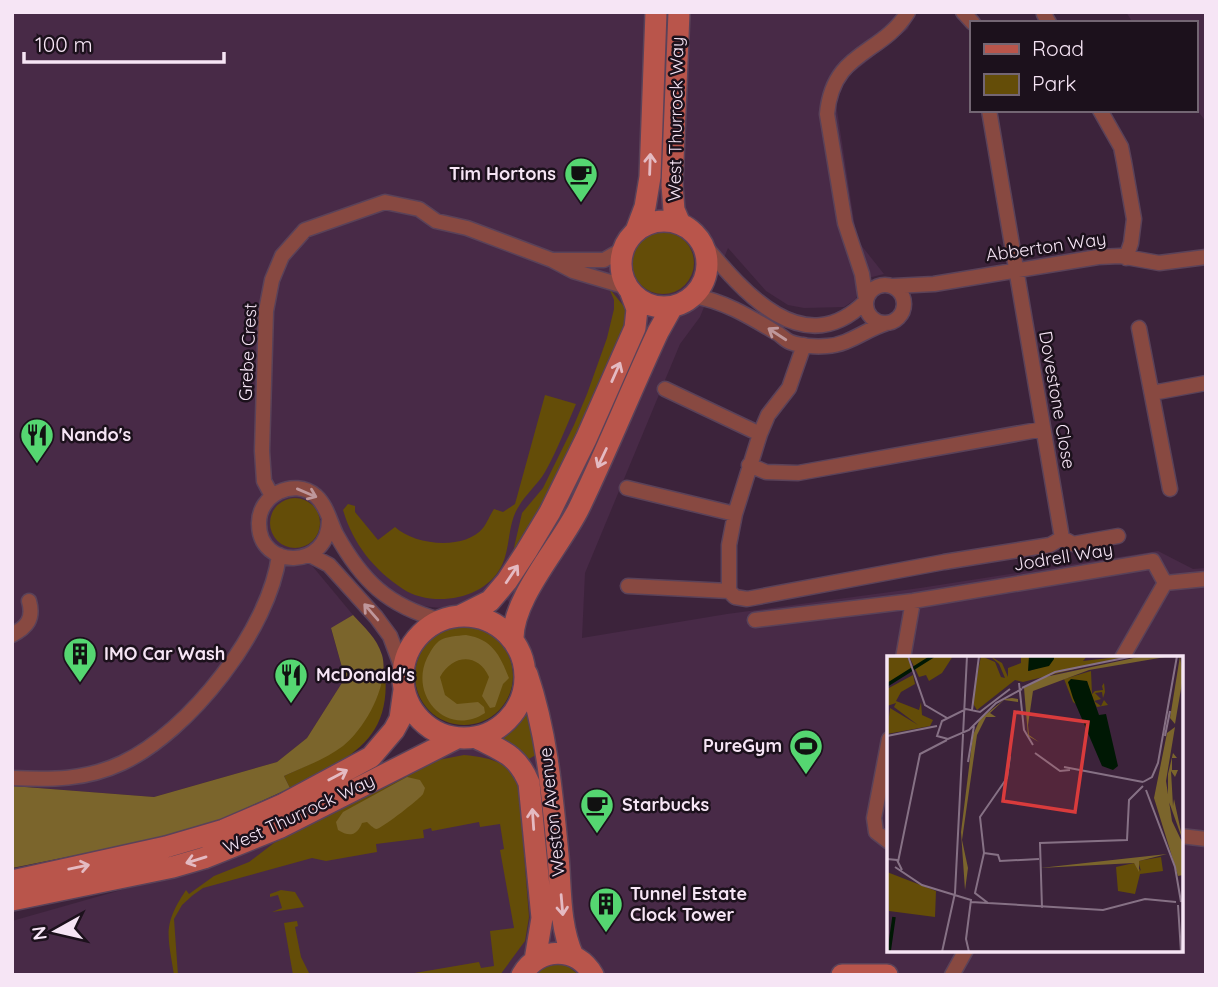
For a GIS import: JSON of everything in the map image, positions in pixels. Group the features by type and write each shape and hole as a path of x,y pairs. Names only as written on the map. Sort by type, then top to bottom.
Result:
{"main road":[{"name":"West Thurrock Way","path":"636,230 645,207 650,177 656,12"},
{"name":"West Thurrock Way","path":"679,12 672,186 674,210 680,224"},
{"path":"450,618 480,618 490,621 513,640 525,669 521,700 512,714 499,727 466,737 437,732 422,722 411,707 403,680 407,655 424,630 450,618 490,601 507,581 550,512 635,328 637,309 629,290 621,269 623,249 636,230 654,222 667,221 689,229 700,240 707,264 705,278 694,296 672,307 652,306 640,301 629,290"},
{"path":"513,640 513,626 524,599 578,510 658,332 672,307"},
{"name":"Weston Avenue","path":"525,669 536,700 547,752 564,928 573,956"},
{"name":"West Thurrock Way","path":"12,881 166,847 223,830 282,805 371,757 400,719 403,680"},
{"name":"West Thurrock Way","path":"12,900 173,867 204,858 281,827 466,737"},
{"name":"Weston Avenue","path":"466,737 513,757 522,766 529,783 542,918 525,971"},
{"path":"525,971 553,953 573,956 583,961 595,974"},
{"path":"842,975 887,975"}],"street":[{"path":"887,323 880,323 869,314 862,274 845,223 827,114 828,100 838,76 851,61 900,25 908,12"},
{"name":"Dovestone Close","path":"989,112 1062,538"},
{"path":"1101,112 1121,147 1126,173 1133,219 1131,243 1126,258"},
{"name":"Grebe Crest","path":"272,496 264,481 262,451 266,311 272,280 282,256 305,230 385,202 419,209 436,221 467,228 552,260 573,271 629,290"},
{"path":"700,240 747,292 766,309 788,321 824,325 850,316 866,301 872,289 889,285"},
{"path":"694,296 724,304 789,341 804,345 841,344 874,327 897,320 903,311 903,294 867,268 851,244"},
{"name":"Grebe Crest","path":"552,260 604,260 623,249"},
{"name":"Abberton Way","path":"889,285 934,284 1098,257 1159,263 1206,257"},
{"name":"Abberton Way","path":"903,311 915,296 934,284"},
{"path":"1139,328 1170,489"},
{"path":"729,591 729,545 749,465 768,415 789,388 804,345"},
{"path":"1152,393 1206,383"},
{"path":"665,389 760,434"},
{"path":"749,465 766,472 798,473 1043,429"},
{"path":"627,488 735,514"},
{"path":"329,520 323,543 310,555 294,559 279,555 264,542 260,532 261,511 272,496 287,489 303,489 323,503 329,520 353,561 377,589 393,602 414,613 450,618"},
{"path":"628,586 729,591 735,597 747,600 1049,545 1062,538 1073,544 1118,536"},
{"path":"12,778 58,780 87,776 124,763 163,736 212,686 242,647 268,600 279,555"},
{"path":"310,555 329,565 376,617 390,636 403,680"},
{"name":"Jodrell Way","path":"913,601 1153,561 1166,583"},
{"path":"1123,656 1166,583 1206,579"},
{"path":"12,635 26,627 32,610 29,601"},
{"path":"755,620 913,601 903,656"},
{"path":"887,750 874,818 876,832 887,840"},
{"path":"1183,836 1206,839"},
{"path":"952,975 965,952"}],"shaded area":[{"path":"12,12 915,12 908,29 846,78 836,104 857,240 884,274 860,280 856,299 844,307 804,308 788,305 766,291 728,248 700,317 680,344 585,573 582,638 1158,551 1193,569 1206,568 1206,975 12,975 12,921 195,869 448,747 499,737 530,702 533,661 511,604 494,586 470,601 441,608 421,606 395,595 373,574 351,547 339,523 304,556 353,615 331,629 345,678 307,738 277,762 154,797 12,786"},
{"path":"1126,12 1206,12 1206,122 1197,110 1197,21 1132,21"},
{"path":"353,615 374,638 380,649 384,666 379,691 368,717 352,738 322,759 284,776 290,788 220,820 157,839 12,868 12,786 154,797 277,762 307,738 345,678 331,628"},
{"path":"466,635 482,640 494,649 509,678 503,684 495,707 490,708 482,696 489,677 479,664 465,659 445,669 440,677 445,695 457,704 478,702 484,707 485,713 471,719 457,720 445,717 427,699 423,672 428,656 439,641"},
{"path":"407,777 420,780 425,788 422,796 397,816 376,829 367,822 362,823 358,831 352,834 338,830 336,822 343,812"}],"green space":[{"path":"657,232 669,232 685,241 692,251 692,275 685,285 669,294 657,294 646,289 637,280 632,269 632,257 637,246 646,237"},
{"path":"609,288 626,309 627,321 573,451 517,554 513,552 522,513 543,488 574,425 607,338 614,309"},
{"path":"545,395 576,404 545,472 515,513 504,560 493,578 470,593 442,599 428,598 403,589 374,565 347,522 343,510 348,504 355,506 355,512 378,540 395,527 414,538 439,543 452,543 475,535 483,528 494,509 503,512 515,504"},
{"path":"295,498 312,506 320,523 312,540 295,548 278,540 270,523 278,506"},
{"path":"464,627 483,630 499,641 510,657 513,676 510,695 499,711 483,722 464,725 445,722 429,711 418,695 415,676 418,657 429,641 445,630"},
{"path":"385,672 385,697 381,717 372,733 346,758 290,788 284,776 312,763 375,699"},
{"path":"528,712 541,752 527,760 500,741 516,728"},
{"path":"464,755 499,763 511,772 519,789 529,917 525,941 500,975 403,975 479,962 481,968 494,966 490,931 514,928 500,850 504,849 500,824 480,827 479,822 432,831 431,828 423,830 424,838 376,844 377,852 326,861 312,858 203,888 182,905 174,919 178,975 174,975 170,950 170,922 186,890 189,894 214,876 249,862 274,843 438,760"},
{"path":"281,890 295,892 304,907 272,912 282,908 278,895 270,897 270,894"},
{"path":"297,921 298,926 295,927 301,957 310,975 293,975 284,923"},
{"path":"566,965 579,975 535,975 542,968"}],"place":[{"name":"Tim Hortons","path":"581,204"},
{"name":"Nando's","path":"37,465"},
{"name":"IMO Car Wash","path":"80,684"},
{"name":"McDonald's","path":"291,705"},
{"name":"PureGym","path":"806,776"},
{"name":"Starbucks","path":"597,835"},
{"name":"Tunnel Estate Clock Tower","path":"606,934"}]}
